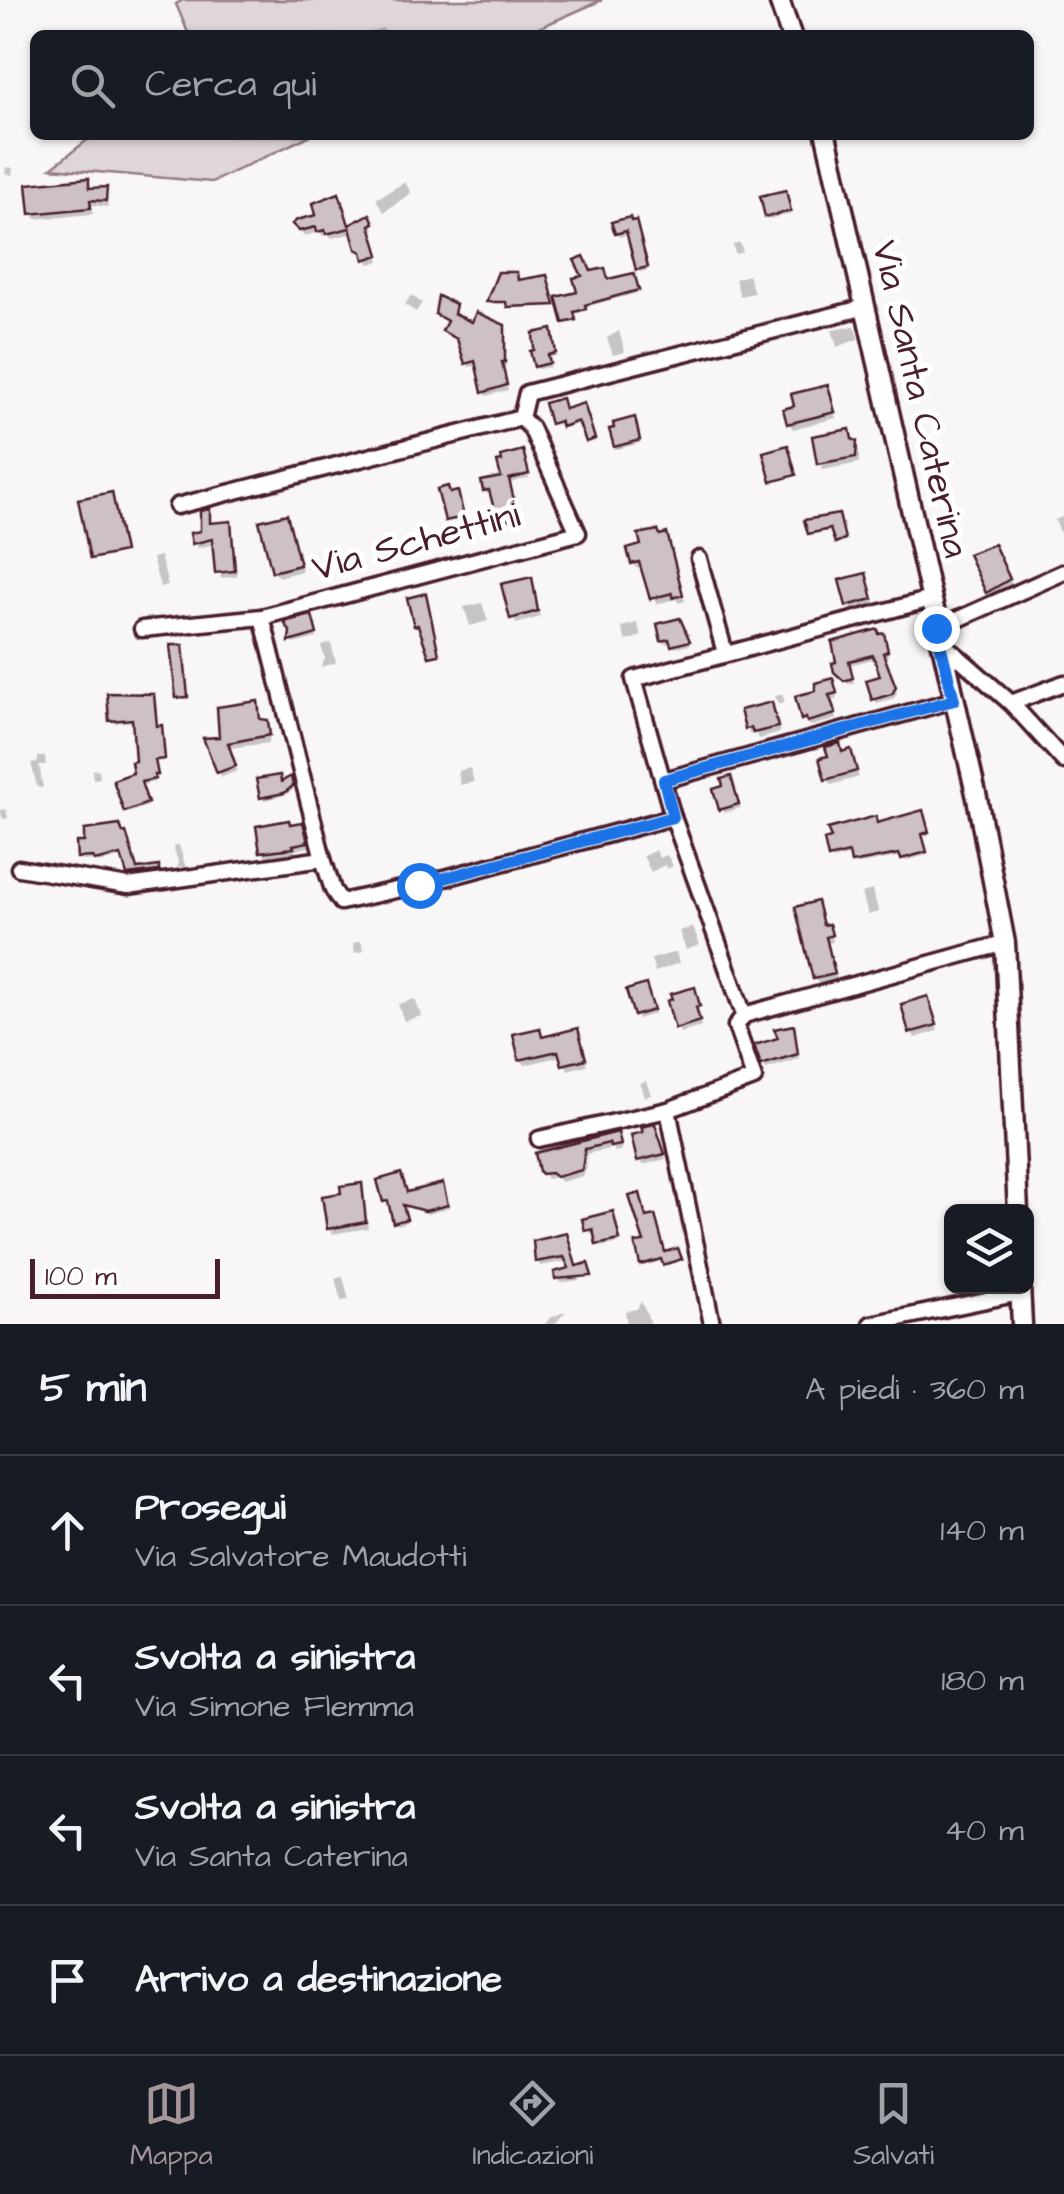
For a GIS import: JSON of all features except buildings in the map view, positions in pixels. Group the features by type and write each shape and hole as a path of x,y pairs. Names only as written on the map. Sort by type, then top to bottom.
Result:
{"street":[{"path":"779,0 789,30"},
{"name":"Via Santa Caterina","path":"827,140 1005,943 1018,1204"},
{"path":"176,506 521,418 527,394 866,307"},
{"name":"Via Schettini","path":"142,629 262,617 578,533 531,428 521,418"},
{"path":"699,559 725,654"},
{"path":"1064,572 938,634 1011,703 1064,761"},
{"path":"744,1016 673,817 634,679 931,599"},
{"path":"262,617 324,859 333,890 341,902 673,817"},
{"path":"1011,703 1064,683"},
{"path":"664,780 954,700"},
{"path":"18,868 128,886 324,859"},
{"path":"539,1139 668,1110 754,1078 736,1026 744,1016 1005,943"},
{"path":"668,1110 712,1324"},
{"path":"871,1324 1002,1294"},
{"path":"1020,1294 1022,1324"}],"shaded area":[{"path":"183,0 602,0 534,30 187,30 176,4"},
{"path":"87,140 300,140 212,182 51,168"}],"route":[{"path":"419,885 673,817 664,780 954,700 936,628"}]}
